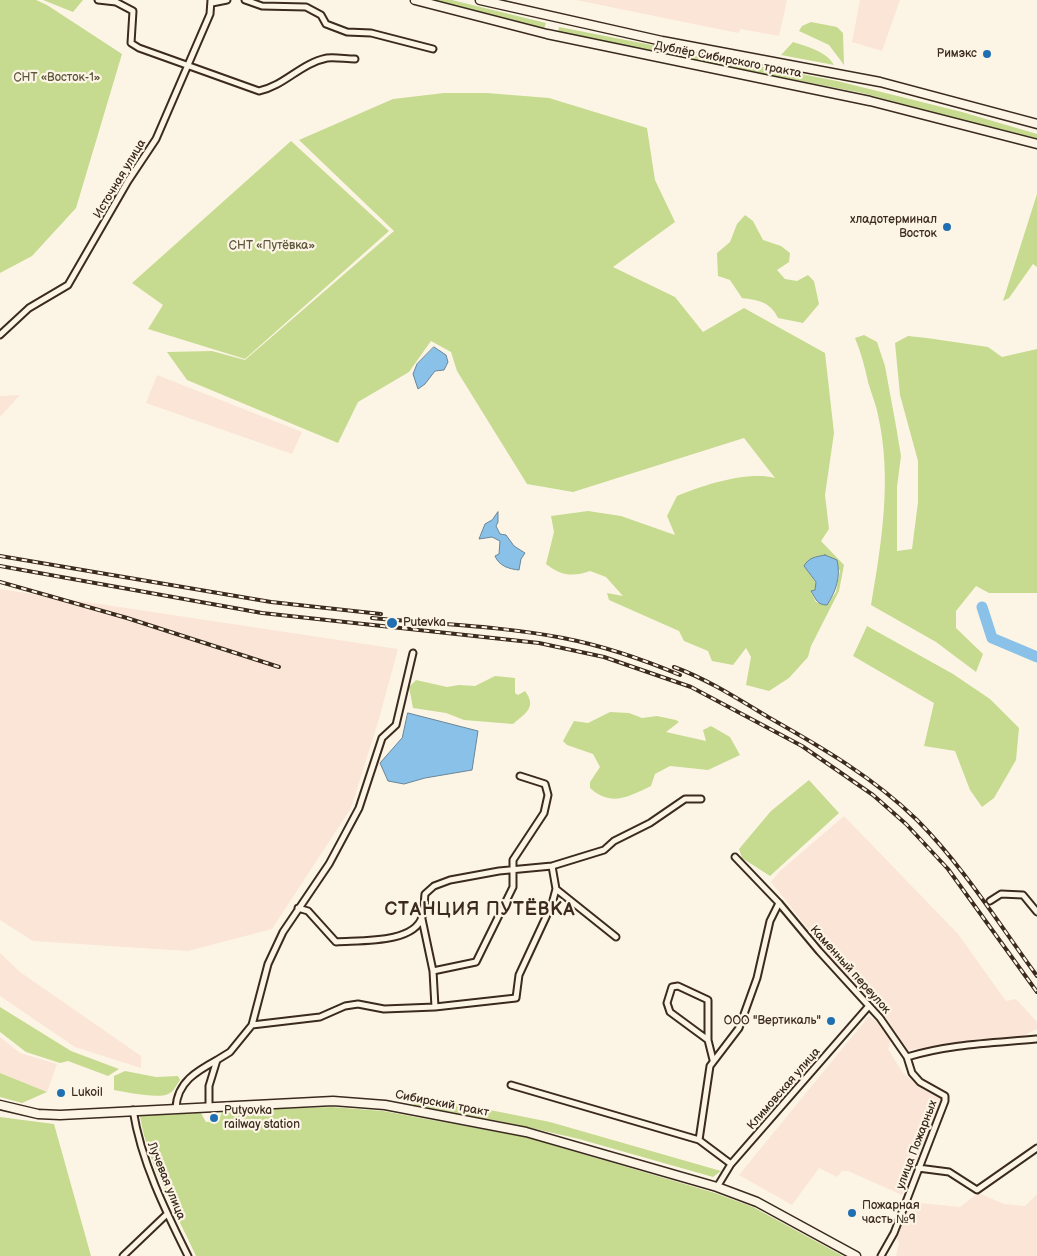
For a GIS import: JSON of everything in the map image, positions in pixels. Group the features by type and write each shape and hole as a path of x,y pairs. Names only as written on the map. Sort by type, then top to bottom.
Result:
{"main road":[{"name":"Дублёр Сибирского тракта","path":"415,0 547,34 870,101 1037,144"},
{"name":"Дублёр Сибирского тракта","path":"480,0 662,41 880,82 1037,124"},
{"name":"Сибирский тракт","path":"0,1106 38,1114 333,1101 385,1105 526,1132 717,1186 757,1202 856,1256"}],"street":[{"path":"98,0 116,2 132,11 131,43 259,91 269,89 309,65 326,58 355,59"},
{"path":"212,1 227,0"},
{"path":"245,0 262,6 306,7 321,15 326,24 347,32 371,33 433,49"},
{"name":"Источная улица","path":"0,335 29,308 68,285 128,181 156,139 210,14 212,1"},
{"path":"176,1108 176,1099 194,1072 230,1052 252,1025 268,964 283,932 329,864 359,808 382,738 396,726 413,653"},
{"path":"433,971 476,962 513,887 513,860 544,812 548,795 545,784 520,776"},
{"path":"435,1007 433,971 422,919 425,894 434,886 477,874 552,866 604,850 614,840 650,823 685,799 702,799"},
{"name":"Каменный переулок","path":"735,857 779,903 880,1018 907,1057 912,1073 920,1082 945,1096"},
{"path":"252,1025 320,1017 344,1006 358,1004 384,1008 435,1007 516,998 519,975 552,904 556,889 552,866"},
{"path":"556,889 616,937"},
{"path":"990,901 1001,894 1023,895 1037,912"},
{"path":"699,1140 707,1077 713,1060 735,1036 739,1028 757,978 770,921 779,903"},
{"path":"298,908 308,911 336,942 385,940 407,933 422,919"},
{"path":"708,1040 670,1012 666,1003 672,987 678,986 708,1000 708,1040 713,1060"},
{"name":"Климовская улица","path":"717,1186 731,1164 868,1006"},
{"path":"907,1057 930,1050 961,1045 1036,1039"},
{"path":"209,1106 209,1086 217,1060"},
{"path":"511,1084 699,1140 731,1164"},
{"name":"улица Пожарных","path":"881,1256 894,1234 945,1101 945,1096"},
{"name":"Лучевая улица","path":"133,1110 137,1135 167,1214 188,1256"},
{"path":"918,1168 949,1172 977,1190 1037,1148"},
{"path":"123,1256 167,1214"}],"shaded area":[{"path":"576,0 787,0 779,36 741,29 738,33"},
{"path":"860,0 900,0 882,51 852,42"},
{"path":"157,375 302,432 292,454 146,403"},
{"path":"20,395 0,417 0,396"},
{"path":"0,589 398,649 379,719 351,808 272,929 188,951 33,941 0,920"},
{"path":"844,816 958,934 1006,1001 1016,999 1037,1022 1037,1029 1021,1037 907,1050 875,1000 868,992 862,997 771,882 780,871"},
{"path":"0,953 20,972 141,1056 141,1068 75,1047 0,996"},
{"path":"869,1016 887,1030 891,1038 888,1049 903,1073 918,1086 942,1100 902,1195 848,1171 842,1171 837,1177 819,1168 792,1205 739,1175"},
{"path":"0,1037 20,1053 57,1064 47,1092 0,1073"},
{"path":"978,1193 1004,1204 1025,1206 1037,1194 1037,1256 896,1256 899,1243 896,1237 910,1202 960,1207"}],"green space":[{"name":"СНТ «Восток-1»","path":"0,0 36,0 47,5 122,54 76,208 32,256 0,273"},
{"path":"43,0 83,0 73,12"},
{"path":"431,0 452,0 546,23 544,29"},
{"path":"811,22 837,27 843,33 844,65 829,45 799,31 802,26"},
{"path":"559,27 837,81 962,112 1037,134 1037,140 862,93 582,38 558,32"},
{"path":"793,42 821,53 831,60 834,65 781,55"},
{"path":"444,93 487,93 549,98 647,128 655,180 675,222 613,267 675,297 703,332 744,308 825,353 834,433 825,495 829,529 821,541 844,565 839,591 811,646 808,657 789,678 769,691 746,685 751,657 746,648 733,665 712,661 708,651 684,641 679,631 609,600 607,593 623,596 606,577 590,571 573,575 562,573 546,564 554,532 551,516 588,511 621,516 675,535 667,516 677,496 726,480 752,476 775,478 744,438 573,492 527,484 457,371 451,352 431,341 409,372 358,402 338,443 187,380 167,352 212,351 245,360 394,231 299,140 393,99","holes":["804,566 840,570 836,592 827,605 816,602 811,592 815,590 816,583"]},
{"name":"СНТ «Путёвка»","path":"291,141 389,231 245,359 148,329 163,305 132,283"},
{"path":"1037,194 1037,267 1033,264 1009,298 1003,301"},
{"path":"745,215 753,221 763,240 781,246 790,253 789,262 777,270 785,279 797,281 808,275 814,281 819,304 803,323 778,318 768,305 759,301 742,298 730,280 718,276 717,253 730,242 737,224"},
{"path":"864,335 877,342 885,366 901,456 897,487 897,551 912,549 918,502 918,461 900,395 895,343 908,336 927,338 988,347 1002,357 1037,349 1037,593 989,593 976,586 956,611 956,628 983,654 976,672 936,642 871,605 882,534 885,486 882,438 877,411 855,338"},
{"path":"867,626 953,674 990,699 1019,728 1016,760 994,798 982,807 970,790 955,751 924,746 934,703 853,656"},
{"path":"495,676 515,678 515,693 518,695 525,691 530,701 528,709 513,724 464,720 446,713 413,708 409,687 416,680 447,687 459,685 475,686"},
{"path":"610,712 629,713 642,718 657,716 676,720 679,722 666,732 706,741 703,730 711,726 730,737 740,755 708,770 670,766 655,774 651,786 635,794 612,799 605,797 590,788 590,782 600,767 593,754 567,745 563,741 574,721 588,723"},
{"path":"809,780 839,813 770,876 742,858 739,849 771,811"},
{"path":"0,1007 71,1051 119,1069 108,1076 68,1061 60,1063 26,1052 0,1032"},
{"path":"125,1071 156,1077 178,1076 180,1080 173,1091 166,1095 143,1095 114,1090 114,1076"},
{"path":"0,1073 47,1092 22,1103 0,1097"},
{"path":"415,1095 550,1122 721,1171 713,1177 579,1139 514,1124 414,1105"},
{"path":"332,1107 383,1111 525,1137 715,1193 753,1207 843,1256 196,1256 156,1170 149,1152 140,1116 201,1113 206,1122 219,1121 222,1111"},
{"path":"0,1117 54,1124 91,1256 0,1256"}],"water":[{"path":"434,347 446,355 448,362 444,370 435,371 425,384 418,389 413,374 417,364"},
{"path":"498,512 496,526 500,534 506,535 514,546 525,553 521,559 519,570 505,566 495,556 499,554 500,541 492,537 479,539 485,524 492,520"},
{"path":"825,555 837,560 838,566 838,578 835,589 827,605 819,603 814,597 811,591 815,590 816,582 804,566 810,559"},
{"path":"408,713 478,731 472,770 425,778 404,784 388,781 380,763 402,738"}],"waterway":[{"path":"982,607 992,638 1037,657"}],"railway":[{"path":"0,556 271,602 381,614"},
{"path":"0,566 262,613 539,643 604,657 691,687 802,746 873,795 906,824 948,869 1037,992"},
{"path":"0,582 127,618 279,667"},
{"path":"372,618 492,628 563,638 623,654 680,675"},
{"path":"674,667 722,690 827,751 864,776 900,804 950,856 1037,976"}],"place":[{"name":"Римэкс","path":"987,54"},
{"name":"хладотерминал Восток","path":"947,227"},
{"name":"Putevka","path":"392,623"},
{"name":"ООО \"Вертикаль\"","path":"831,1021"},
{"name":"Lukoil","path":"61,1093"},
{"name":"Putyovka railway station","path":"214,1118"},
{"name":"Пожарная часть №9","path":"852,1213"}],"district":[{"name":"СТАНЦИЯ ПУТЁВКА","path":"480,910"}]}
